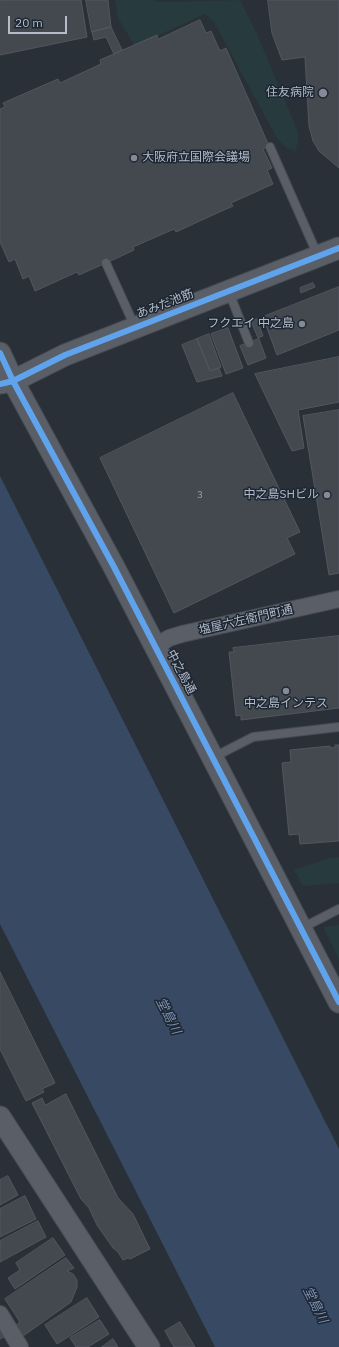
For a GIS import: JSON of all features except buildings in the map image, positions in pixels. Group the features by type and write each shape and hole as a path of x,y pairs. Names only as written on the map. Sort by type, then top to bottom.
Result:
{"street":[{"name":"あみだ池筋","path":"4,386 65,355 339,248"},
{"name":"中之島通","path":"0,353 4,386 110,560 214,757 339,1002"},
{"name":"塩屋六左衛門町通","path":"155,647 169,638 182,634 339,599"},
{"path":"0,1117 149,1347"},
{"path":"0,1314 20,1347"}],"lane":[{"path":"270,147 318,256"},
{"path":"106,263 135,327"},
{"path":"228,291 249,343"},
{"path":"214,757 252,737 339,727"},
{"path":"301,928 339,909"}],"green space":[{"path":"115,0 155,0 158,2 240,0 257,34 298,132 298,142 295,151 287,148 278,140 214,22 205,14 135,46 118,18"},
{"path":"339,857 339,883 303,886 294,870 330,858"},
{"path":"339,925 339,959 323,927"}],"water":[{"name":"堂島川","path":"0,476 339,1149 339,1347 215,1347 0,924"}],"cycle path":[{"path":"0,384 13,381 65,355 339,248"},
{"path":"0,353 13,381 114,567 339,1002"}],"place":[{"name":"住友病院","path":"323,93"},
{"name":"大阪府立国際会議場","path":"134,158"},
{"name":"フクエイ 中之島","path":"302,324"},
{"name":"中之島SHビル","path":"327,495"},
{"name":"中之島インテス","path":"286,691"}]}
